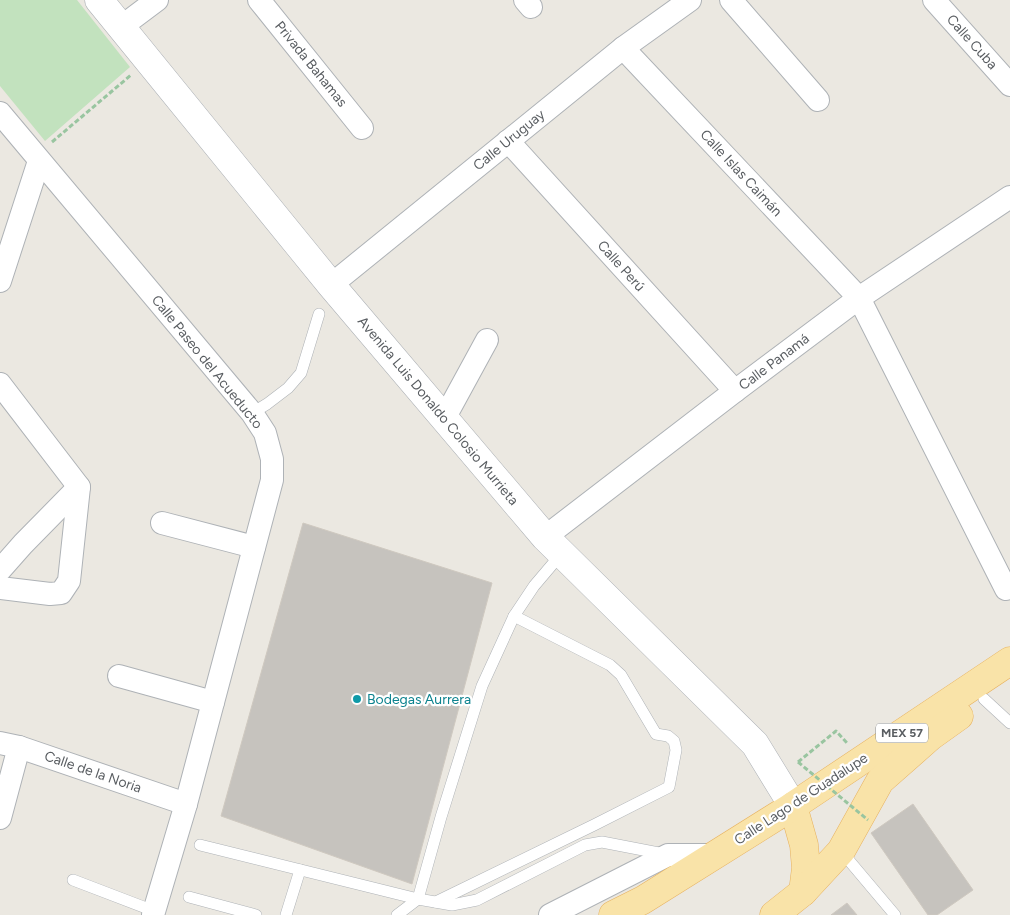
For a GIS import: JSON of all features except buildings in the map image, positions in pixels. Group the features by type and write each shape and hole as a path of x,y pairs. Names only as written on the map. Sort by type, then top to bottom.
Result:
{"main road":[{"name":"Calle Lago de Guadalupe","path":"613,915 644,900 793,806 1010,661"},
{"name":"Calle Lago de Guadalupe","path":"774,915 803,892 841,851 880,781 931,736 1010,682"},
{"path":"793,806 804,845 806,868 803,892"}],"street":[{"name":"Avenida Luis Donaldo Colosio Murrieta","path":"99,0 331,285 554,545 755,744 793,806"},
{"path":"121,27 157,0"},
{"name":"Privada Bahamas","path":"259,0 362,128"},
{"name":"Calle Uruguay","path":"331,285 623,48 690,0"},
{"path":"731,0 818,100"},
{"name":"Calle Cuba","path":"934,0 1010,85"},
{"name":"Calle Islas Caimán","path":"623,48 859,298 1006,589"},
{"name":"Calle Paseo del Acueducto","path":"0,113 252,413 265,433 272,459 272,480 186,804 153,913"},
{"name":"Calle Perú","path":"508,141 735,391"},
{"path":"0,281 40,161"},
{"name":"Calle Panamá","path":"554,545 735,391 859,298 1010,197"},
{"path":"445,417 487,340"},
{"path":"0,384 79,487 69,581 62,593 50,594 0,588"},
{"path":"0,570 79,487"},
{"path":"162,523 254,547"},
{"path":"119,676 213,702"},
{"path":"0,818 9,745"},
{"name":"Calle de la Noria","path":"9,745 186,804"},
{"path":"550,915 668,855 714,855"}],"lane":[{"path":"252,413 288,388 300,373 319,314"},
{"path":"397,915 418,899 441,817 482,686 514,616 534,586 554,545"},
{"path":"436,902 669,786 676,750 674,741 668,736 656,734 621,675 610,665 514,616"},
{"path":"984,699 1010,723"},
{"path":"200,845 418,899 452,905 477,900 585,845 602,842 668,855"},
{"path":"841,851 895,915"},
{"path":"286,915 300,870"},
{"path":"73,880 153,913"},
{"path":"189,896 256,915"}],"path":[{"path":"40,161 47,146 148,60"},
{"path":"836,731 798,762 868,820"}],"green space":[{"path":"0,0 77,0 130,67 45,141 0,86"}],"place":[{"name":"Bodegas Aurrera","path":"357,699"}]}
